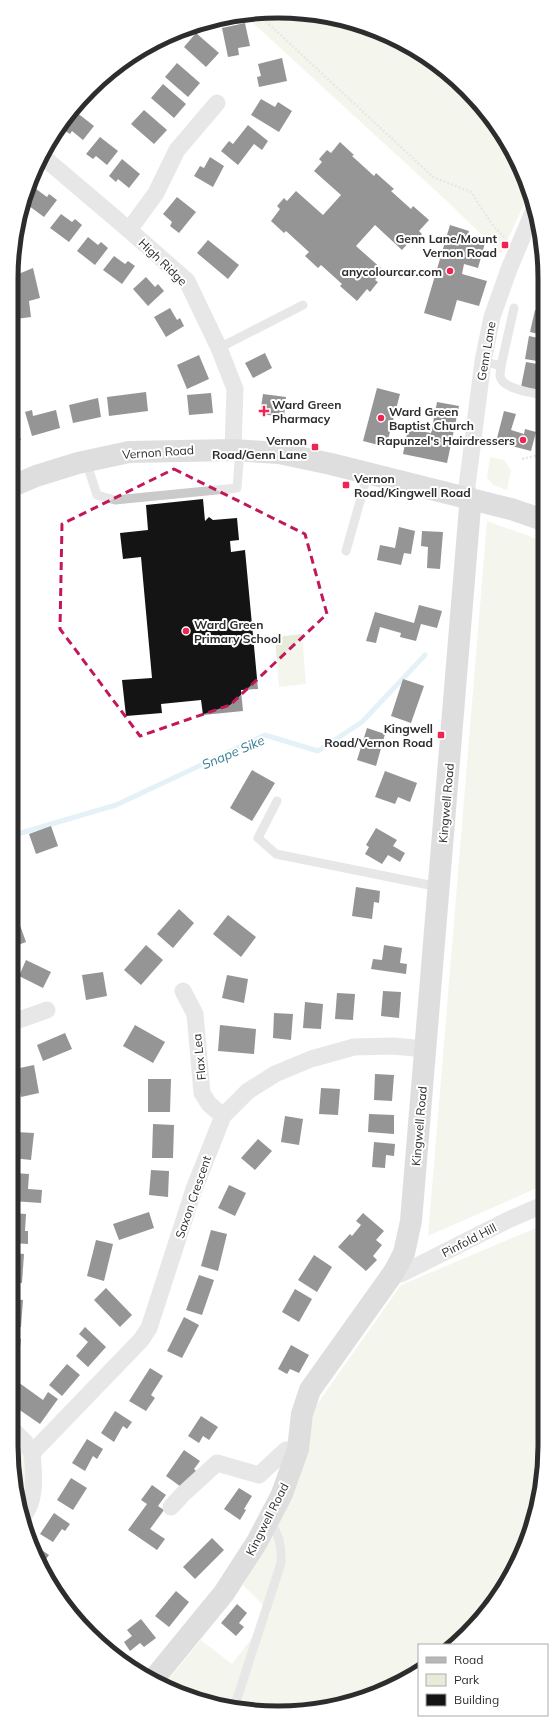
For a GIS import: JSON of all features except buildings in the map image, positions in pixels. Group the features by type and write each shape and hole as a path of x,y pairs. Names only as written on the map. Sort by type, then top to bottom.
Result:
{"street":[{"path":"129,230 156,193 177,150 217,103"},
{"name":"High Ridge","path":"47,160 187,281 219,348 234,388 237,450"},
{"name":"Genn Lane","path":"468,498 466,486 483,361 492,317 508,269 531,217"},
{"name":"Vernon Road","path":"18,484 36,476 86,461 128,452 237,450 279,453 368,473 511,509 538,518"},
{"name":"Kingwell Road","path":"156,1676 224,1593 257,1542 282,1494 298,1449 302,1414 310,1390 394,1272 404,1253 411,1221 426,1049 470,507 468,498"},
{"name":"Flax Lea","path":"183,991 195,1014 202,1093 209,1104 223,1116"},
{"path":"18,1020 46,1010"},
{"name":"Saxon Crescent","path":"32,1453 134,1349 149,1328 194,1189 223,1116 248,1091 275,1074 311,1059 354,1047 393,1046 426,1049"},
{"name":"Pinfold Hill","path":"394,1272 401,1274 508,1220 538,1207"},
{"path":"18,1435 25,1442 32,1453 34,1489 27,1511"},
{"path":"171,1507 217,1463 259,1475 286,1450 298,1449"}],"lane":[{"path":"219,348 303,305"},
{"path":"514,308 500,376 503,383 509,386 538,394"},
{"path":"483,361 501,366"},
{"path":"86,461 97,495 115,500 237,488 237,450"},
{"path":"346,551 368,473"},
{"path":"277,801 258,838 276,854 439,887"},
{"path":"236,1703 281,1563 280,1541 277,1531 269,1519"}],"path":[{"path":"263,19 433,177 471,192 494,227 507,241"},
{"path":"522,459 538,455"}],"highlighted area":[{"path":"174,469 305,534 327,614 230,705 140,736 60,629 62,524"}],"green space":[{"path":"278,18 312,20 362,32 408,53 436,72 462,94 484,120 503,148 518,179 526,200 501,254 450,204 249,20"},
{"path":"490,457 504,460 511,470 507,490 493,485 487,478"},
{"path":"487,521 538,539 538,1188 428,1236"},
{"path":"302,634 306,684 279,687 275,637"},
{"path":"538,1227 538,1446 536,1480 524,1530 503,1576 484,1604 462,1630 445,1644 418,1644 418,1665 393,1679 362,1692 312,1704 278,1706 244,1704 227,1701 194,1692 167,1681 201,1640 232,1664 271,1613 243,1585 298,1483 315,1407 401,1285"},
{"path":"18,1446 28,1456 28,1491 24,1499 20,1480"}],"waterway":[{"name":"Snape Sike","path":"18,834 116,805 265,735 318,751 362,722 425,655"}],"place":[{"name":"Genn Lane/Mount Vernon Road","path":"505,245"},
{"name":"anycolourcar.com","path":"450,271"},
{"name":"Ward Green Pharmacy","path":"264,411"},
{"name":"Ward Green Baptist Church","path":"381,418"},
{"name":"Rapunzel's Hairdressers","path":"523,440"},
{"name":"Vernon Road/Genn Lane","path":"315,447"},
{"name":"Vernon Road/Kingwell Road","path":"346,485"},
{"name":"Ward Green Primary School","path":"186,631"},
{"name":"Kingwell Road/Vernon Road","path":"441,735"}]}
